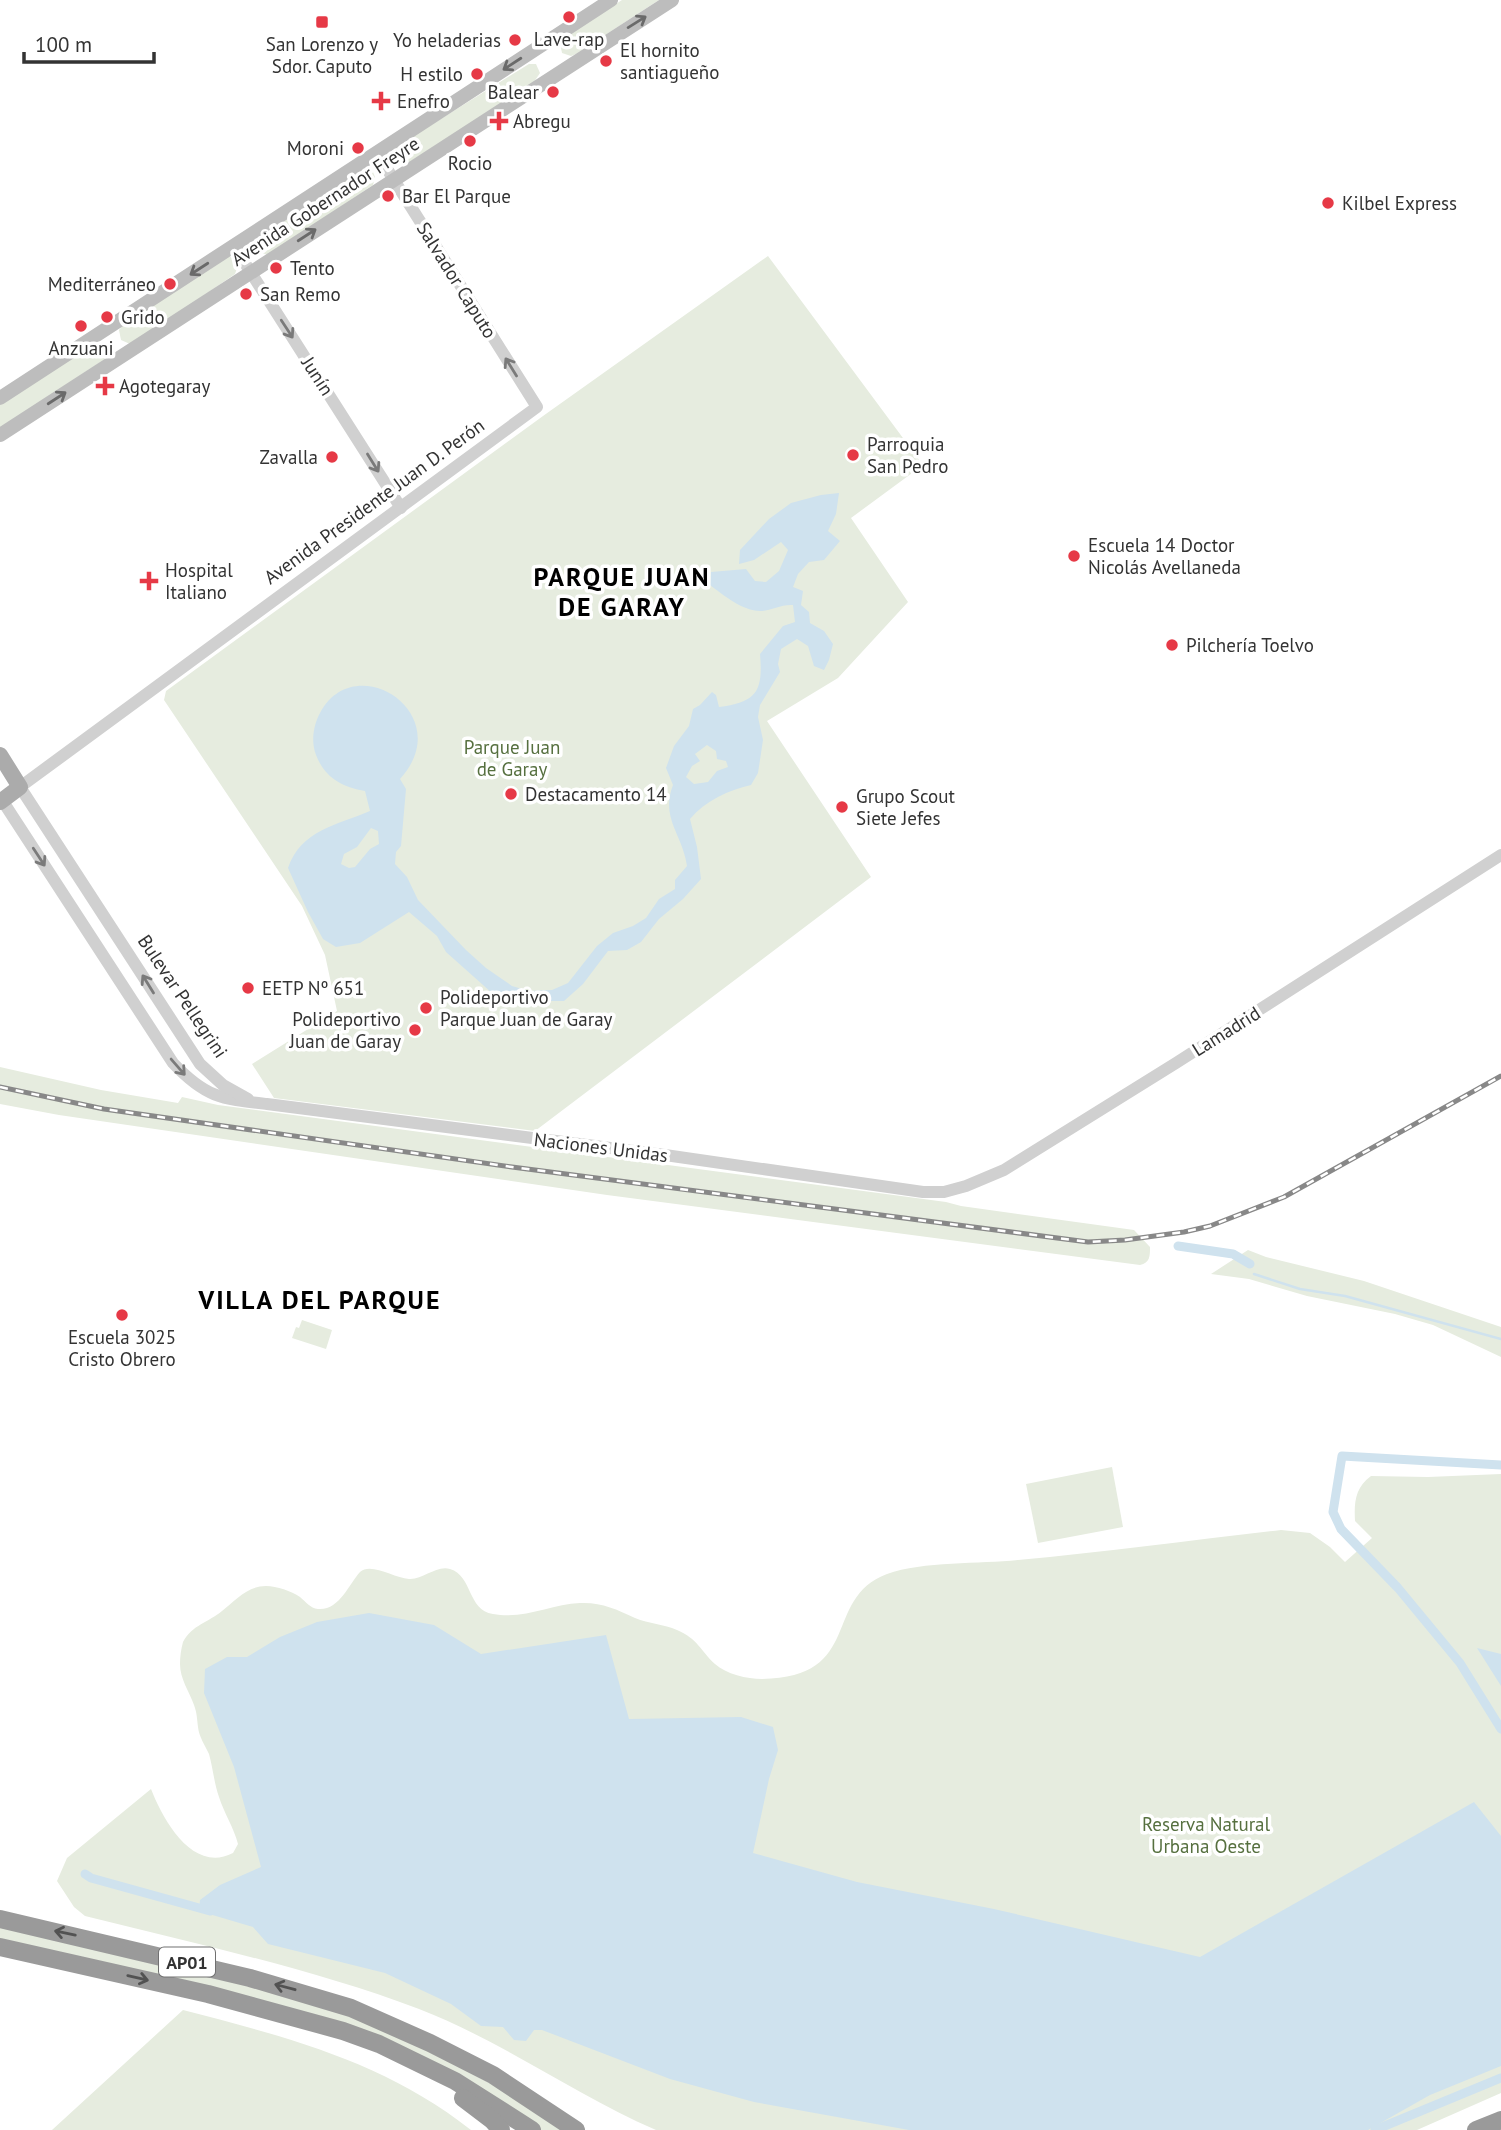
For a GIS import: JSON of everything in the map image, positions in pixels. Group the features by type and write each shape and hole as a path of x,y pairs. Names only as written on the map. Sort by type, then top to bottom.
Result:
{"highway":[{"name":"AP01","path":"0,1919 250,1978 351,2008 493,2075 576,2130"},
{"name":"AP01","path":"0,1947 208,1994 307,2020 414,2060 465,2087 532,2130"},
{"path":"307,2020 469,2101 501,2130"},
{"path":"386,2023 422,2033 470,2056 589,2130"},
{"path":"1476,2130 1501,2120"}],"main road":[{"name":"Avenida Gobernador Freyre","path":"0,398 611,0"},
{"name":"Avenida Gobernador Freyre","path":"0,435 672,0"},
{"name":"Bulevar Pellegrini","path":"0,755 20,787"},
{"name":"Avenida Presidente Juan D. Perón","path":"1,800 20,787"}],"street":[{"name":"Salvador Caputo","path":"377,153 537,407"},
{"name":"Junín","path":"234,246 401,508"},
{"name":"Avenida Presidente Juan D. Perón","path":"20,787 537,407"},
{"name":"Bulevar Pellegrini","path":"20,787 200,1064 233,1092 258,1103"},
{"path":"1,800 173,1063 188,1079 205,1091 239,1102 258,1103"},
{"name":"Lamadrid","path":"944,1192 991,1177 1062,1135 1501,855"},
{"path":"159,1041 172,1042 177,1030"},
{"name":"Naciones Unidas","path":"258,1103 665,1155 923,1192 944,1192"}],"green space":[{"path":"622,0 659,0 576,54 571,56 562,53 560,43 565,37"},
{"path":"529,64 536,64 540,73 534,82 405,165 396,161 394,152 399,145"},
{"path":"365,167 373,172 373,185 268,255 259,252 257,242 262,236"},
{"path":"228,255 238,265 235,274 136,342 130,344 121,340 119,330 124,324"},
{"name":"Parque Juan de Garay","path":"768,256 923,465 851,518 908,602 838,678 767,721 871,877 535,1131 274,1098 252,1064 337,1011 325,955 302,906 164,700 166,691"},
{"path":"97,340 105,345 105,359 0,428 0,405"},
{"path":"0,1067 101,1090 178,1103 182,1097 218,1105 946,1202 1134,1230 1150,1247 1149,1256 1146,1263 1140,1265 607,1195 59,1115 0,1104"},
{"path":"1248,1250 1266,1257 1364,1281 1501,1327 1501,1357 1433,1325 1395,1314 1307,1296 1249,1279 1211,1274"},
{"path":"302,1320 332,1330 326,1349 292,1338"},
{"path":"1112,1467 1123,1527 1038,1543 1026,1484"},
{"name":"Reserva Natural Urbana Oeste","path":"1501,1474 1501,2093 1417,2130 656,2130 596,2101 480,2036 419,2009 295,1969 85,1916 74,1907 57,1881 67,1858 151,1789 163,1815 193,1850 218,1858 233,1853 238,1844 219,1797 195,1708 181,1675 180,1656 183,1642 191,1632 253,1588 270,1586 284,1589 318,1609 332,1606 338,1601 365,1569 414,1579 445,1568 463,1578 479,1606 493,1614 516,1615 569,1604 602,1605 684,1633 725,1671 762,1679 794,1675 816,1665 829,1651 854,1601 867,1586 887,1574 901,1570 934,1565 1051,1557 1281,1530 1310,1533 1345,1562 1372,1538 1355,1521 1355,1502 1359,1491 1371,1476"},
{"path":"0,1919 351,2008 576,2130 532,2130 379,2044 0,1947"},
{"path":"183,2010 297,2042 370,2069 438,2106 471,2130 52,2130"}],"water":[{"path":"839,493 836,514 828,531 840,541 824,560 809,562 798,574 793,587 803,591 801,605 809,612 810,623 824,631 833,644 829,660 824,670 814,666 808,646 797,639 781,649 778,664 780,672 760,705 758,717 763,740 758,773 751,785 717,797 690,819 701,879 659,919 641,942 627,950 608,951 583,984 564,1001 507,1001 492,993 446,952 437,936 409,912 360,943 336,947 323,939 288,868 302,845 321,830 370,811 365,791 342,784 324,770 316,755 313,739 320,713 336,694 356,686 376,688 395,697 410,712 417,732 415,755 400,779 406,789 401,846 396,852 395,864 407,877 418,900 486,968 512,986 529,991 552,990 568,983 597,946 613,933 646,918 659,899 675,889 675,880 687,866 669,807 673,785 666,768 674,746 689,726 693,709 712,692 716,695 719,707 750,698 759,685 760,654 783,626 795,622 793,605 760,611 734,602 710,585 711,572 746,569 755,581 766,582 779,571 788,550 781,542 754,560 739,564 740,550 769,519 791,503","holes":["707,745 716,751 717,759 726,761 728,767 717,771 708,782 694,784 686,777 692,766 700,761 695,754","371,828 378,831 379,844 370,849 355,867 349,868 341,864 344,854 357,847"]},
{"path":"369,1613 434,1625 481,1654 606,1635 629,1719 741,1717 773,1727 778,1750 753,1853 857,1882 994,1909 1200,1957 1474,1802 1501,1836 1501,2066 1430,2095 1368,2130 909,2130 754,2102 670,2079 542,2030 534,2030 526,2041 514,2040 503,2027 481,2026 451,2004 385,1973 268,1944 253,1927 199,1911 200,1900 220,1885 261,1867 234,1767 204,1693 205,1669 227,1657 247,1657 280,1637 317,1622"},
{"path":"1477,1648 1501,1654 1501,1686"}],"waterway":[{"path":"1178,1246 1233,1254 1250,1264"},
{"path":"1254,1274 1300,1289 1345,1296 1501,1339"},
{"path":"1501,1465 1342,1456 1333,1512 1341,1529 1398,1588 1460,1663 1501,1729"},
{"path":"85,1874 91,1878 210,1911"},
{"path":"1375,2130 1501,2078"}],"railway":[{"path":"0,1087 104,1109 512,1167 1088,1242 1184,1232 1210,1226 1284,1197 1501,1076"}],"place":[{"name":"Lave-rap","path":"569,17"},
{"name":"San Lorenzo y Sdor. Caputo","path":"322,22"},
{"name":"Yo heladerias","path":"515,40"},
{"name":"El hornito santiagueño","path":"606,61"},
{"name":"H estilo","path":"477,74"},
{"name":"Balear","path":"553,92"},
{"name":"Enefro","path":"381,101"},
{"name":"Abregu","path":"499,121"},
{"name":"Rocio","path":"470,141"},
{"name":"Moroni","path":"358,148"},
{"name":"Bar El Parque","path":"388,196"},
{"name":"Kilbel Express","path":"1328,203"},
{"name":"Tento","path":"276,268"},
{"name":"Mediterráneo","path":"170,284"},
{"name":"San Remo","path":"246,294"},
{"name":"Grido","path":"107,317"},
{"name":"Anzuani","path":"81,326"},
{"name":"Agotegaray","path":"105,386"},
{"name":"Parroquia San Pedro","path":"853,455"},
{"name":"Zavalla","path":"332,457"},
{"name":"Escuela 14 Doctor Nicolás Avellaneda","path":"1074,556"},
{"name":"Hospital Italiano","path":"149,581"},
{"name":"Pilchería Toelvo","path":"1172,645"},
{"name":"Destacamento 14","path":"511,794"},
{"name":"Grupo Scout Siete Jefes","path":"842,807"},
{"name":"EETP Nº 651","path":"248,988"},
{"name":"Polideportivo Parque Juan de Garay","path":"426,1008"},
{"name":"Polideportivo Juan de Garay","path":"415,1030"},
{"name":"Escuela 3025 Cristo Obrero","path":"122,1315"}],"district":[{"name":"PARQUE JUAN DE GARAY","path":"622,591"},
{"name":"VILLA DEL PARQUE","path":"320,1299"}]}
